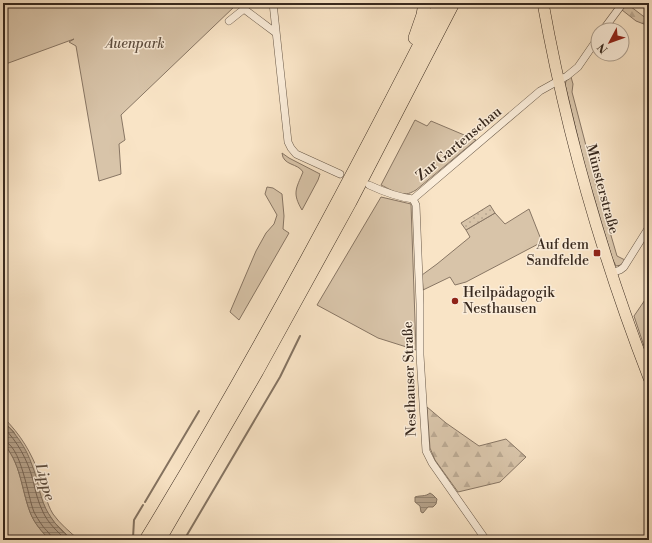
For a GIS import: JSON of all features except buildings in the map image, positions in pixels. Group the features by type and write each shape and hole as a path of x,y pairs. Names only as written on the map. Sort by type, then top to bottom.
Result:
{"highway":[{"path":"398,88 423,15 425,3"},
{"path":"150,540 306,262 398,88 440,3"},
{"path":"150,540 257,372 339,223 453,3"}],"main road":[{"name":"Münsterstraße","path":"542,3 559,81 589,202 611,273 649,378"}],"street":[{"path":"273,3 288,142 296,154 340,174"},
{"path":"609,22 623,3"},
{"path":"229,21 244,6 276,33"},
{"name":"Zur Gartenschau","path":"369,185 387,194 400,198 414,199 540,91 567,76 578,67 590,50"},
{"name":"Nesthauser Straße","path":"414,199 416,205 420,304 420,354 426,451 486,540"},
{"path":"611,273 620,270 624,266 649,227"}],"green space":[{"name":"Auenpark","path":"3,3 234,3 235,6 121,115 125,140 119,144 121,174 99,181 76,46 69,42 74,39 3,65"},
{"path":"626,3 649,19 649,26 636,21 622,10"},
{"path":"571,77 573,84 572,92 617,256 625,260 621,265 616,266 612,258 585,167 565,84 567,79"},
{"path":"415,120 427,126 431,121 476,140 416,190 411,193 398,194 381,185"},
{"path":"282,153 320,174 302,210 297,199 296,191 303,172 298,167 285,160"},
{"path":"267,187 273,188 282,194 284,216 283,229 289,233 239,320 230,312 256,251 266,233 274,224 277,215 265,194"},
{"path":"381,197 411,204 416,350 378,338 317,305"},
{"path":"490,205 495,213 466,230 461,223"},
{"path":"529,209 542,242 466,282 455,285 450,277 423,290 422,275 470,237 466,230 495,213 505,224"},
{"path":"649,294 649,339 644,346 634,316"},
{"path":"427,407 446,423 479,446 506,439 526,457 500,482 458,492 435,460 430,448"},
{"path":"3,417 20,437 33,459 53,514 62,525 79,540 72,540 54,522 46,510 14,432 3,421"},
{"path":"3,443 14,459 32,516 38,527 50,540 3,540"}],"water":[{"path":"3,421 16,436 30,458 40,493 48,513 72,540 50,540 41,531 34,520 27,503 14,459 3,443"},
{"path":"430,493 437,499 436,504 433,507 428,507 423,513 421,512 420,506 415,502 415,497"}],"waterway":[{"path":"184,540 280,377 300,336"},
{"path":"145,502 199,411"},
{"path":"132,540 134,520 143,505"}],"place":[{"name":"Auf dem Sandfelde","path":"597,253"},
{"name":"Heilpädagogik Nesthausen","path":"455,301"}],"water label":[{"name":"Lippe","path":"45,482"}]}
